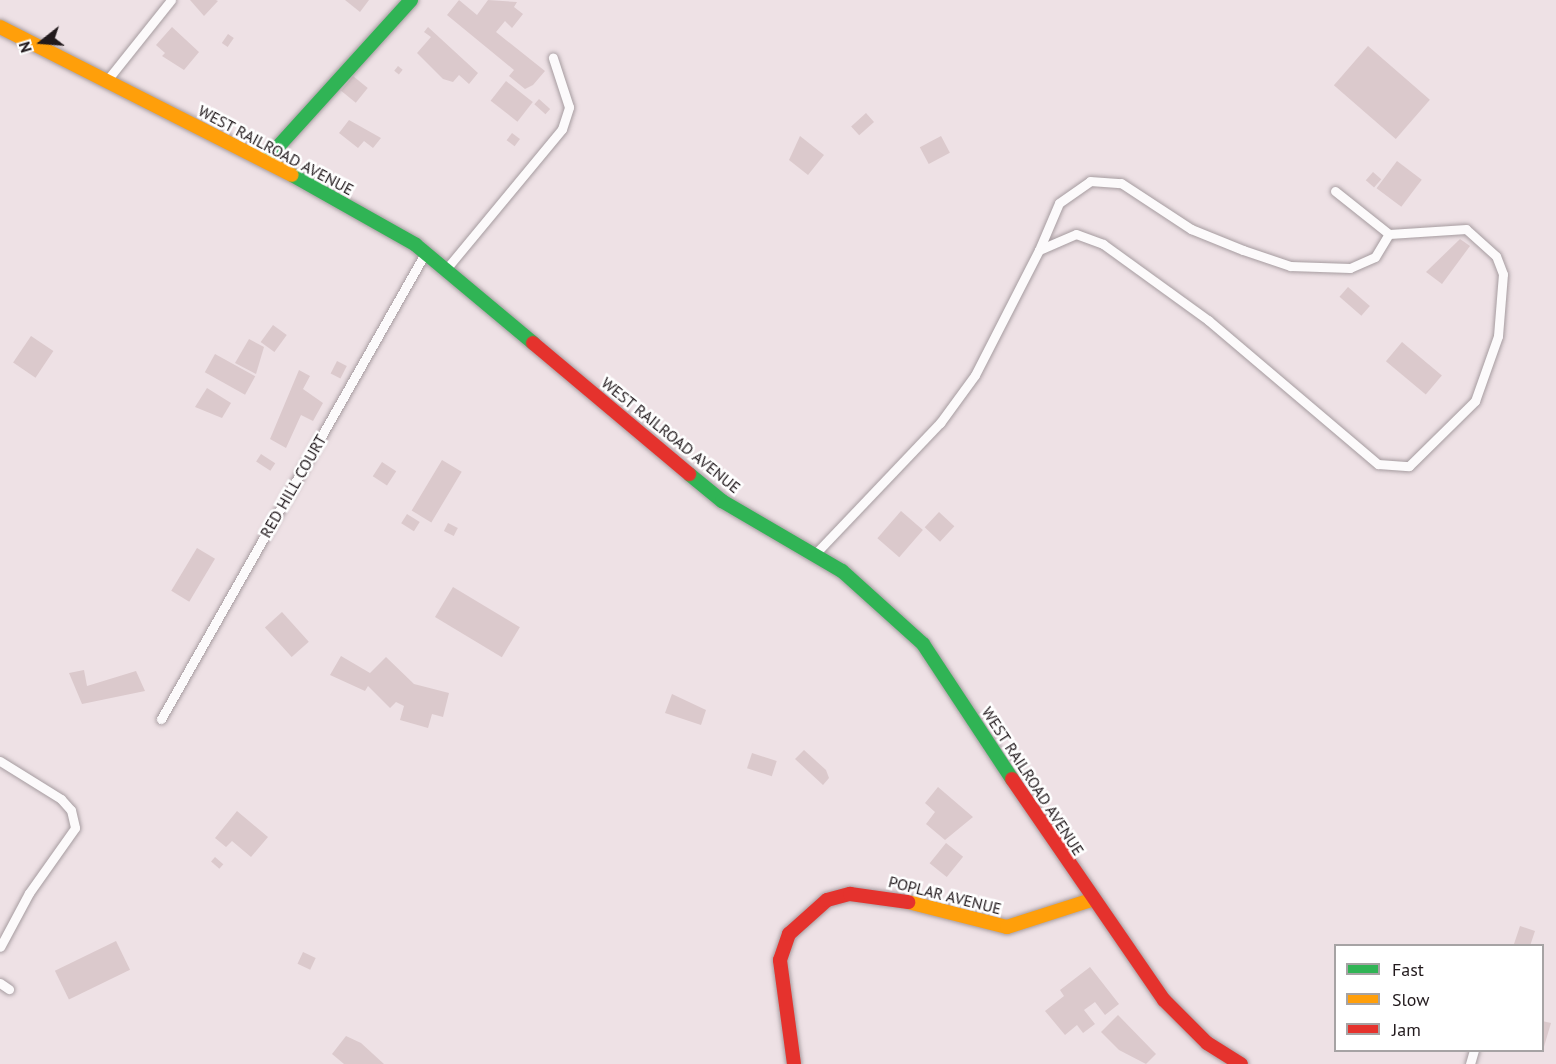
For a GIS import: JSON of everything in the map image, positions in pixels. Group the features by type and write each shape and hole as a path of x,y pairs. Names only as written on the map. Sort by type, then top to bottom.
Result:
{"main road":[{"path":"266,160 411,0"},
{"name":"WEST RAILROAD AVENUE","path":"0,27 266,160 425,253 722,501 816,553 923,644 1091,900 1184,1023 1241,1064"},
{"name":"POPLAR AVENUE","path":"794,1064 780,960 789,934 826,900 850,894 883,896 1007,927 1091,900"}],"lane":[{"path":"106,80 171,0"},
{"path":"446,270 562,129 569,107 553,58"},
{"path":"816,553 940,423 975,375 1040,250 1059,203 1090,181 1121,183 1191,229 1290,266 1350,268 1375,257 1389,234"},
{"path":"1040,250 1076,234 1103,244 1208,320 1378,464 1409,466 1475,400 1498,336 1503,274 1496,256 1466,229 1389,234 1335,191"},
{"name":"RED HILL COURT","path":"161,719 425,253"},
{"path":"0,761 62,799 71,810 75,828 29,893 0,947"},
{"path":"0,983 9,989"}],"building":[{"path":"190,0 216,0 218,1 204,16"},
{"path":"345,0 369,0 360,12"},
{"path":"459,0 477,15 488,0 517,2 514,7 523,14 512,28 505,21 496,32 545,71 533,85 525,89 509,76 514,70 447,15"},
{"path":"172,27 199,52 184,70 162,56 165,53 156,45"},
{"path":"428,27 478,73 469,84 459,75 453,82 443,79 417,53 431,37 424,32"},
{"path":"228,34 234,38 228,47 222,43"},
{"path":"1368,46 1430,100 1396,139 1334,85"},
{"path":"398,66 403,70 399,74 394,71"},
{"path":"353,76 368,88 356,103 341,91"},
{"path":"506,81 533,102 517,122 491,101"},
{"path":"539,99 550,109 545,114 534,104"},
{"path":"866,113 874,122 859,135 851,126"},
{"path":"349,120 381,138 373,148 364,141 358,148 339,133"},
{"path":"512,133 520,139 515,146 507,140"},
{"path":"800,136 824,155 808,175 789,160"},
{"path":"941,136 950,153 929,164 920,147"},
{"path":"1397,161 1422,180 1401,207 1377,188"},
{"path":"1373,172 1381,179 1374,188 1366,180"},
{"path":"1460,239 1470,246 1442,284 1426,272"},
{"path":"1348,287 1370,306 1361,316 1339,297"},
{"path":"273,325 287,335 274,352 261,342"},
{"path":"31,336 53,351 35,378 13,363"},
{"path":"249,339 264,347 256,374 235,363"},
{"path":"1402,342 1442,375 1426,395 1386,361"},
{"path":"215,354 255,376 245,395 205,372"},
{"path":"337,361 347,366 340,378 331,373"},
{"path":"299,370 310,376 303,389 323,403 313,421 301,415 286,448 270,439"},
{"path":"207,388 231,403 222,418 195,407"},
{"path":"261,454 275,463 270,471 256,462"},
{"path":"442,460 462,472 431,522 412,511"},
{"path":"382,462 396,471 387,486 373,476"},
{"path":"901,511 923,530 899,557 877,538"},
{"path":"939,512 954,526 940,542 925,527"},
{"path":"407,514 420,522 414,531 401,523"},
{"path":"448,523 458,528 454,536 444,531"},
{"path":"197,548 215,559 189,602 171,591"},
{"path":"453,587 520,627 502,657 435,617"},
{"path":"282,612 309,642 292,657 265,627"},
{"path":"341,656 370,673 386,657 414,684 449,693 443,717 432,714 428,728 400,720 404,706 396,702 390,708 368,686 365,691 330,675"},
{"path":"84,670 87,686 136,671 145,691 82,704 69,673"},
{"path":"672,694 706,710 701,725 665,713"},
{"path":"804,750 826,770 829,778 823,785 795,759"},
{"path":"752,753 777,761 772,776 747,768"},
{"path":"938,787 973,817 945,840 926,824 935,812 925,803"},
{"path":"237,811 268,837 251,857 232,841 226,847 215,838"},
{"path":"946,843 963,857 947,877 930,863"},
{"path":"215,857 223,864 219,869 211,862"},
{"path":"1520,926 1535,931 1531,944 1514,944"},
{"path":"116,941 130,970 69,1000 55,971"},
{"path":"303,952 316,958 310,970 298,964"},
{"path":"1090,967 1119,1004 1105,1015 1095,1002 1084,1010 1095,1024 1083,1033 1077,1025 1065,1035 1045,1011 1064,996 1060,990"},
{"path":"1118,1015 1156,1054 1146,1064 1119,1050 1101,1032"},
{"path":"1544,1021 1551,1023 1544,1047"},
{"path":"346,1036 361,1043 384,1064 344,1064 332,1054"}],"traffic: fast":[{"path":"266,160 411,0"},
{"path":"292,175 416,245 533,343"},
{"path":"689,474 722,501 842,571 923,644 1012,779"}],"traffic: slow":[{"path":"0,27 292,175"},
{"path":"908,902 1007,927 1091,900"}],"traffic: jam":[{"path":"533,343 689,474"},
{"path":"1012,779 1164,1000 1207,1043 1241,1064"},
{"path":"794,1064 780,960 789,934 827,900 850,894 908,902"}]}
